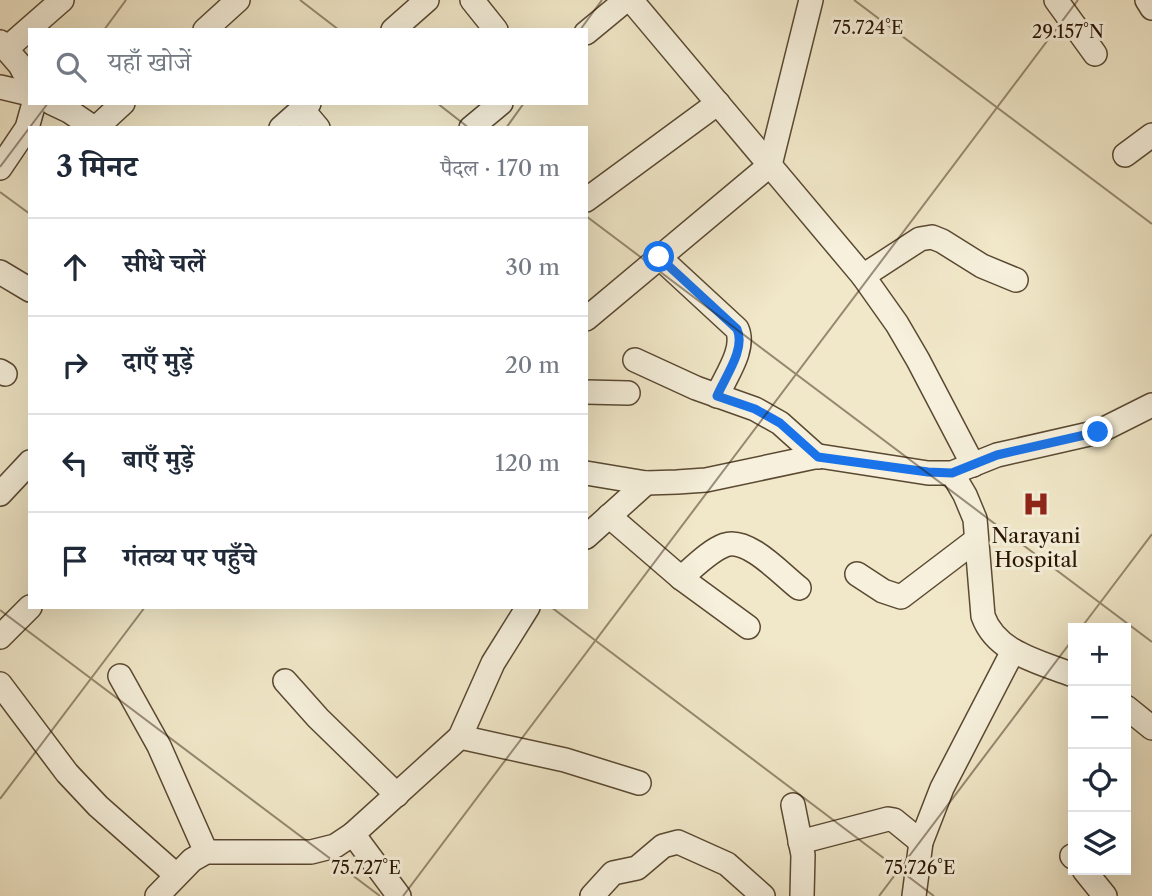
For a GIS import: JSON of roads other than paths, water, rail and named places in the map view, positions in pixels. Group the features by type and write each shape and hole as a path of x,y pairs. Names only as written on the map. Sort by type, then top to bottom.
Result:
{"street":[{"path":"28,80 20,65 3,46 62,0"},
{"path":"207,28 238,0"},
{"path":"395,28 427,0"},
{"path":"472,0 494,28"},
{"path":"588,31 626,0"},
{"path":"631,0 863,276 897,324 918,359 963,469 965,495 975,519 983,616 988,630 1013,651 1068,673"},
{"path":"588,317 770,165 811,0"},
{"path":"1056,0 1096,54"},
{"path":"1147,0 1152,8"},
{"path":"0,88 28,94"},
{"path":"588,199 718,103"},
{"path":"0,168 27,128 33,105"},
{"path":"56,105 92,126"},
{"path":"97,126 121,105"},
{"path":"473,126 499,105"},
{"path":"283,126 305,106 317,126"},
{"path":"1125,155 1152,135"},
{"path":"863,276 920,239 932,237 942,240 982,267 1016,281"},
{"path":"659,257 737,329 740,335 740,345 717,396"},
{"path":"0,272 28,289"},
{"path":"635,360 717,396 755,409 780,423 818,457"},
{"path":"588,392 628,393"},
{"path":"588,473 646,483 706,480 818,457 928,472 963,469 1007,453 1098,432 1152,405"},
{"path":"0,494 28,464"},
{"path":"588,535 646,483"},
{"path":"609,516 681,578 748,627"},
{"path":"857,574 883,591 901,597 976,540"},
{"path":"681,578 715,551 734,543 749,548 799,588"},
{"path":"1,634 28,609"},
{"path":"157,896 192,860 206,852 311,852 335,846 353,834 460,737 493,663 527,609"},
{"path":"914,896 921,842 942,788 1013,651"},
{"path":"120,676 159,746 206,852"},
{"path":"285,681 318,718 397,795"},
{"path":"0,684 67,773 97,806 176,875"},
{"path":"1131,711 1152,728"},
{"path":"460,737 565,760 639,783"},
{"path":"793,805 803,855 802,896"},
{"path":"800,842 888,819 894,820 921,842"},
{"path":"353,834 399,896"},
{"path":"592,896 613,873 637,868 663,846 678,842 727,864 763,896"},
{"path":"1088,875 1105,896"}],"place":[{"name":"Narayani Hospital","path":"1036,504"}]}
